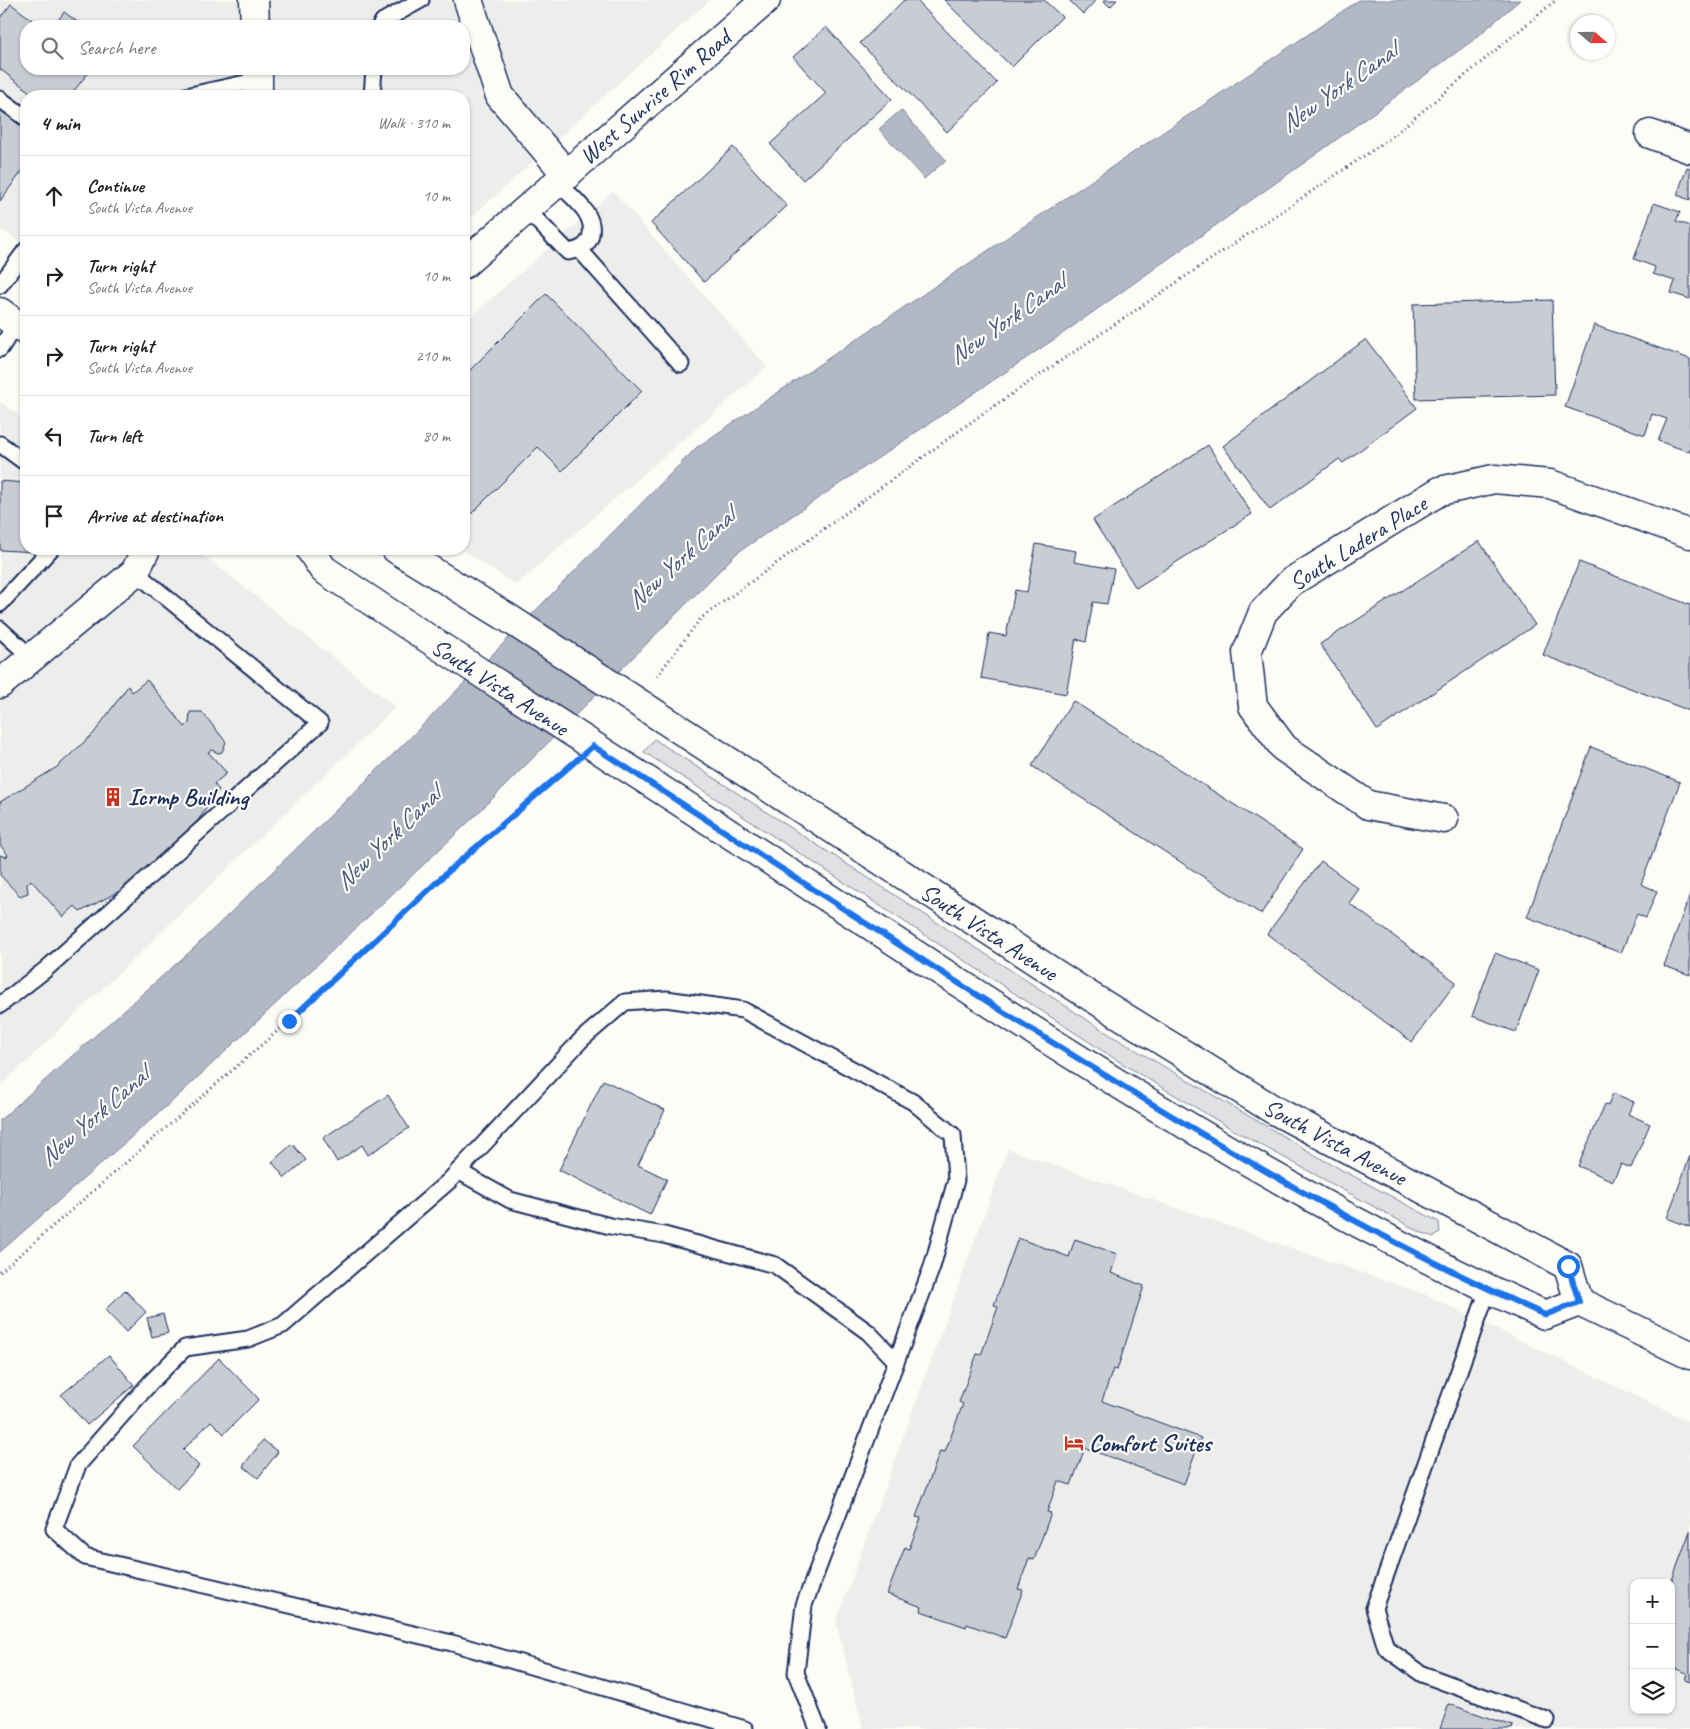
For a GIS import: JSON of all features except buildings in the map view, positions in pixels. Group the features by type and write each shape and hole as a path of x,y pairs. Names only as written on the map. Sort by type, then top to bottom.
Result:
{"main road":[{"path":"254,0 255,20"},
{"name":"West Sunrise Rim Road","path":"468,0 500,96 562,178"},
{"name":"West Sunrise Rim Road","path":"470,259 766,0"},
{"path":"1650,134 1690,149"},
{"name":"South Ladera Place","path":"1444,820 1368,805 1284,748 1253,706 1247,652 1263,612 1291,582 1440,491 1494,479 1550,484 1690,534"},
{"name":"South Vista Avenue","path":"314,555 323,569 470,668 1165,1114 1382,1237 1488,1290 1545,1315 1579,1302 1568,1266 1274,1110 1085,993 508,618 406,555"},
{"path":"0,684 32,658 141,560"},
{"path":"1579,1302 1690,1355"}],"lane":[{"path":"385,20 420,0"},
{"path":"372,90 374,75"},
{"path":"217,90 258,82"},
{"path":"0,100 20,114"},
{"path":"527,210 568,252 580,250 588,242 593,230 592,222 562,178"},
{"path":"580,250 681,364"},
{"path":"0,285 20,258"},
{"path":"0,349 14,322"},
{"path":"0,444 20,459"},
{"path":"0,604 45,555"},
{"path":"0,1005 45,970 320,723 141,560"},
{"path":"0,629 32,658"},
{"path":"745,1729 452,1643 86,1557 54,1529 78,1464 151,1382 186,1348 248,1339 283,1325 458,1171 582,1039 625,1002 666,999 743,1010 913,1102 953,1135 956,1180 932,1267 804,1605 796,1674 818,1729"},
{"path":"458,1171 510,1200 610,1226 664,1236 775,1265 868,1332 896,1361"},
{"path":"1488,1290 1374,1608 1386,1648 1422,1674 1547,1720"}],"path":[{"path":"631,699 701,618 985,412 1389,139 1556,0"},
{"path":"0,1272 289,1021 588,744"}],"shaded area":[{"path":"0,0 710,0 470,219 470,90 20,90 20,243 0,229"},
{"path":"613,191 767,367 516,585 470,555 470,318"},
{"path":"0,402 20,416 20,555 204,555 396,707 0,1087"},
{"path":"654,739 1112,1036 1329,1163 1439,1222 1440,1233 1434,1237 1422,1233 1230,1128 1123,1064 644,752"},
{"path":"1008,1149 1426,1295 1690,1422 1690,1729 863,1729 836,1622"}],"water":[{"name":"New York Canal","path":"1359,0 1520,0 1472,41 1318,153 1062,334 737,553 476,815 178,1096 0,1252 0,1120 193,949 406,742 697,447"},
{"path":"901,110 946,160 924,179 879,129"}],"place":[{"name":"Icrmp Building","path":"113,797"},
{"name":"Comfort Suites","path":"1074,1443"}],"route":[{"path":"289,1021 452,868 593,746 1165,1114 1382,1237 1488,1290 1545,1315 1579,1302 1568,1266"}]}
